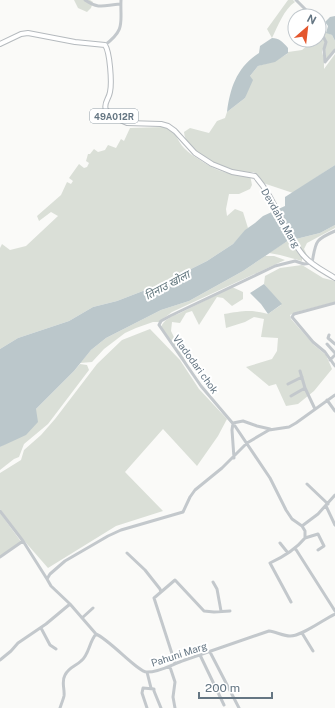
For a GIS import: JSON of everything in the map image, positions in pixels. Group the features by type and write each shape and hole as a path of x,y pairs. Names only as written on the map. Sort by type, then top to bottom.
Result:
{"main road":[{"path":"0,44 21,34 28,34 75,42 105,45"},
{"name":"Devdaha Marg","path":"105,45 109,56 111,89 105,104 106,110 118,119 127,123 161,124 168,126 175,131 195,153 212,164 232,172 256,176 270,196 303,256 335,278"}],"street":[{"path":"85,0 100,7 120,2 121,12 119,32 105,45"},
{"path":"324,48 325,62 335,50"},
{"path":"312,263 316,242 322,236 335,231"},
{"name":"Vladodari chok","path":"302,526 292,518 286,510 270,478 247,443 200,386 159,325 161,321 170,316 275,266 295,261 304,264 312,263"},
{"path":"335,303 294,314 292,317 313,342 325,352 335,366"},
{"path":"329,335 328,338 335,344"},
{"path":"326,344 335,355 330,360"},
{"path":"300,371 305,388 315,409"},
{"path":"288,384 302,377"},
{"path":"291,396 305,388"},
{"path":"47,579 50,574 65,561 108,536 121,530 183,512 191,494 234,458 247,443 261,433 289,427 335,395"},
{"path":"327,400 335,411"},
{"path":"234,458 232,423 243,421 272,430"},
{"path":"307,484 327,505 335,525"},
{"path":"305,538 305,531 302,526 318,514 335,495"},
{"name":"Pahuni Marg","path":"0,511 23,541 51,586 70,604 96,634 110,642 139,670 146,672 170,667 226,645 269,631 290,636 302,633 335,612"},
{"path":"290,602 270,563 295,548 305,538 317,533 324,546 318,550"},
{"path":"0,557 23,541"},
{"path":"280,542 288,553"},
{"path":"295,548 335,612"},
{"path":"127,553 145,570 161,592"},
{"path":"175,664 154,598 174,580 204,611 230,611"},
{"path":"214,582 217,589 221,611"},
{"path":"0,660 12,651 24,638 41,628 70,604"},
{"path":"82,618 93,608"},
{"path":"41,628 52,646 56,649"},
{"path":"302,633 314,651"},
{"path":"60,708 64,695 63,686 65,675 74,665 81,662 86,656 91,640 96,634"},
{"path":"210,652 239,708"},
{"path":"200,655 224,705"},
{"path":"170,667 175,682 173,697 175,708"},
{"path":"146,672 151,688 154,689 161,708"},
{"path":"147,708 142,688 151,688"}],"shaded area":[{"path":"74,0 90,0 93,2 91,8 87,12 78,8"},
{"path":"288,0 293,0 295,2 287,8 272,38 267,29"},
{"path":"327,33 332,35 335,41 335,50 326,60 325,48 327,48"},
{"path":"304,48 323,48 322,52 324,69 335,54 335,165 293,193 263,183 254,172 236,171 226,168 202,157 195,151 186,139 184,132 190,128 209,133 217,121 225,118 227,112 245,98 250,76 258,66 275,61 288,52 302,50"},
{"path":"164,127 172,131 182,146 206,164 224,172 250,175 252,185 250,189 239,194 229,194 226,209 227,216 235,209 243,212 248,228 233,244 207,261 161,284 117,301 93,307 69,321 18,338 0,349 0,248 2,244 10,250 26,246 58,216 51,212 39,221 37,216 61,195 67,182 71,184 73,181 69,178 79,164 84,168 87,167 89,163 86,161 88,154 90,154 94,149 98,152 105,150 108,145 116,148 121,139 124,141 130,128"},
{"path":"335,225 335,228 307,243 304,249 309,259 304,256 296,239 320,233"},
{"path":"289,240 291,245 302,257 302,261 269,253"},
{"path":"265,256 274,256 285,260 172,312 159,322 153,322 125,333 104,349 92,362 80,363 91,350 106,338 161,310 189,301 243,271"},
{"path":"302,265 323,278 335,281 335,302 290,315 291,319 314,345 326,355 332,369 314,391 298,404 286,406 276,384 269,386 246,367 272,359 277,351 278,338 261,337 264,319 254,317 245,322 226,328 224,314 256,311 268,314 281,305 264,284 265,276 280,268"},
{"path":"232,287 243,292 243,299 232,306 223,298 217,297 199,325 192,311 186,313 180,323 172,322 171,331 188,366 161,327 162,325 170,317"},
{"path":"150,329 180,360 199,389 227,419 218,436 197,466 163,429 125,472 163,511 116,526 48,568 20,536 0,509 0,473 21,460 24,450 41,435 97,364 122,340"},
{"path":"80,364 87,365 89,370 48,424 24,444 19,457 0,470 0,447 7,443 36,409"},
{"path":"0,513 22,543 0,556"}],"water":[{"path":"335,16 335,41 332,35 327,33 327,20 330,17"},
{"path":"272,38 277,39 283,42 288,48 288,53 275,62 258,66 250,76 253,80 245,98 227,112 230,95 240,71 259,53 260,46"},
{"name":"तिनाउ खोला","path":"335,165 335,225 320,233 296,239 292,235 288,238 289,240 243,271 189,301 161,310 106,338 91,350 74,371 36,409 38,422 26,435 0,447 0,349 18,338 69,321 93,307 117,301 161,284 207,261 233,244 245,230 263,216 285,206 285,197"},
{"path":"264,284 282,304 268,314 250,293"}]}
